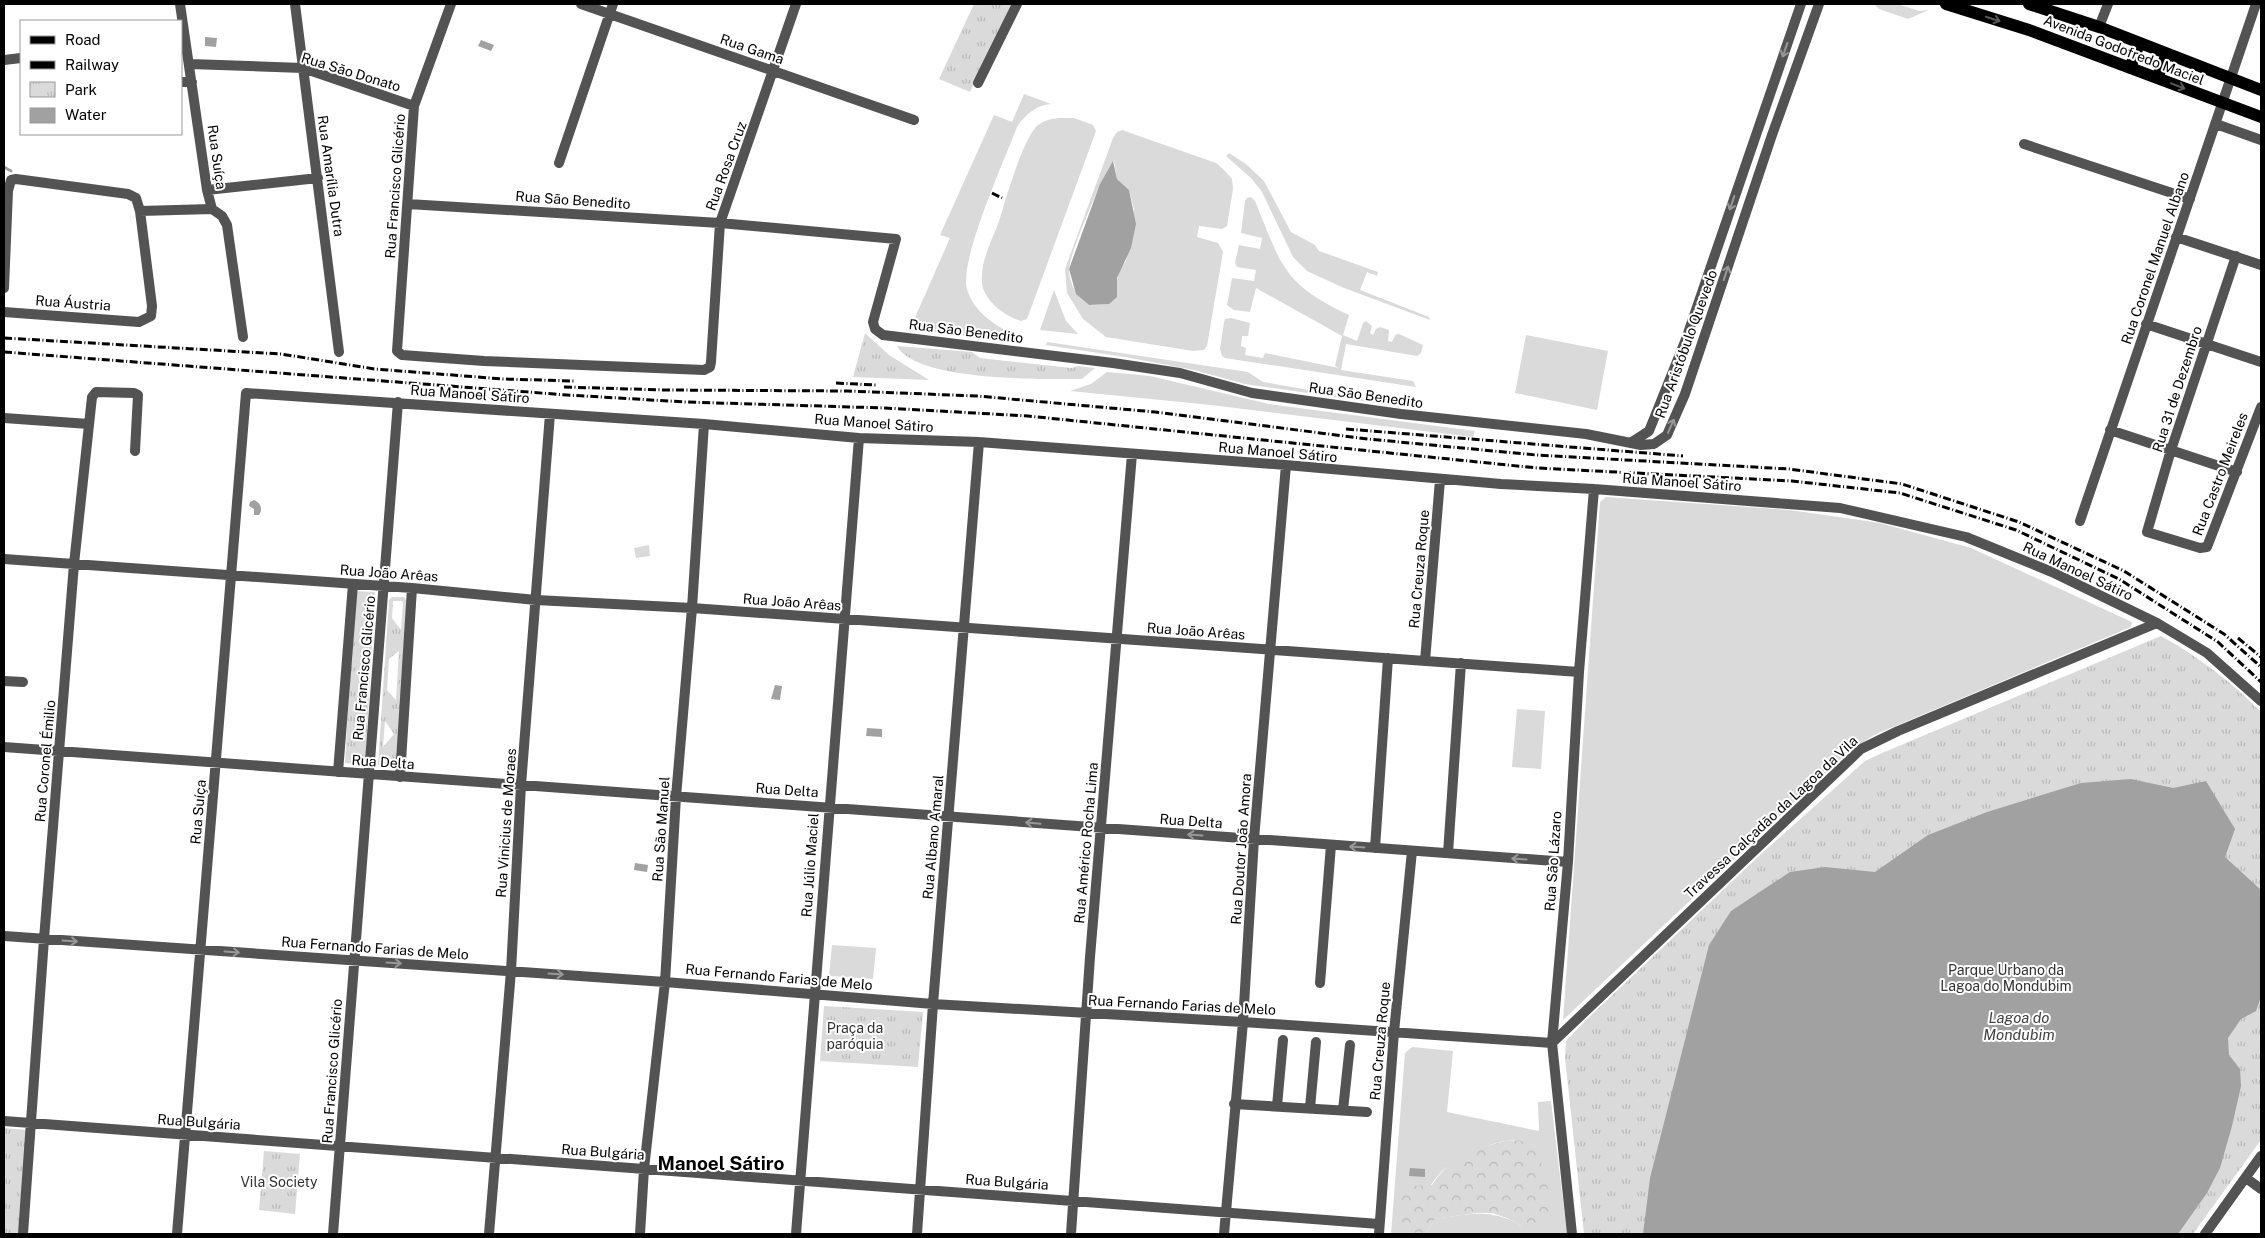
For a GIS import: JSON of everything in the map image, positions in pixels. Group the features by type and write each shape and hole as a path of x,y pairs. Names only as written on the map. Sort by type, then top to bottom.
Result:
{"main road":[{"name":"Avenida Godofredo Maciel","path":"1946,4 2029,30 2261,117"},
{"name":"Avenida Godofredo Maciel","path":"2029,4 2099,27 2261,90"},
{"path":"2130,68 2139,44"},
{"path":"2157,78 2167,54"}],"street":[{"name":"Rua Suíça","path":"180,4 182,20"},
{"name":"Rua Amarília Dutra","path":"295,4 339,352"},
{"name":"Rua Francisco Glicério","path":"451,4 414,106 397,351 402,355 484,361 704,370"},
{"name":"Rua Gama","path":"581,4 611,8 774,71 914,120"},
{"name":"Rua Rosa Cruz","path":"704,370 710,367 711,362 720,223 796,4"},
{"path":"978,83 1017,4"},
{"name":"Rua Aristóbulo Quevedo","path":"1632,442 1649,432 1686,339 1801,4"},
{"name":"Rua Aristóbulo Quevedo","path":"1632,442 1641,445 1654,444 1667,436 1686,394 1772,135 1819,4"},
{"path":"2099,27 2108,4"},
{"name":"Rua Coronel Manuel Albano","path":"2080,521 2256,4"},
{"path":"559,163 584,101 611,8"},
{"name":"Rua Suíça","path":"182,24 184,44 190,64 187,82 207,190 212,209 222,216 227,225 243,337"},
{"path":"4,60 20,58"},
{"name":"Rua São Donato","path":"190,64 302,68 414,106"},
{"path":"2216,124 2261,140"},
{"path":"2024,144 2190,199"},
{"path":"207,190 318,178"},
{"path":"4,288 8,191 12,180 128,194 137,200 140,211 212,209"},
{"name":"Rua São Benedito","path":"408,204 720,223 896,239 873,322 875,329 883,335 1180,373 1252,393 1632,442"},
{"name":"Rua Áustria","path":"4,312 139,322 151,316 152,306 140,211"},
{"path":"2176,237 2261,265"},
{"name":"Rua 31 de Dezembro","path":"2146,531 2236,256"},
{"path":"2146,324 2261,362"},
{"path":"1686,339 1702,344"},
{"name":"Rua Coronel Émilio","path":"23,1234 74,564 92,396 96,392 136,394 138,398 135,451"},
{"name":"Rua Suíça","path":"177,1234 246,393"},
{"name":"Rua Manoel Sátiro","path":"246,393 704,424 859,438 979,442 1286,465 1440,480 1594,489 1840,508 1921,525 1966,537 2052,572 2157,623 2207,653 2261,701"},
{"name":"Rua Francisco Glicério","path":"333,1234 398,402"},
{"name":"Rua Castro Meireles","path":"2146,531 2205,549 2261,408"},
{"name":"Rua Vinicius de Moraes","path":"489,1234 550,414"},
{"path":"4,418 89,424"},
{"name":"Rua São Manuel","path":"640,1234 644,1169 665,982 676,797 692,608 704,424"},
{"path":"2110,430 2237,472"},
{"name":"Rua Júlio Maciel","path":"796,1234 828,807 859,438"},
{"name":"Rua Albano Amaral","path":"917,1234 933,1004 979,442"},
{"name":"Rua Américo Rocha Lima","path":"1071,1234 1101,828 1132,454"},
{"name":"Rua Doutor João Amora","path":"1224,1234 1234,1104 1243,1022 1254,839 1286,465"},
{"name":"Rua Creuza Roque","path":"1425,661 1440,480"},
{"name":"Rua São Lázaro","path":"1572,1234 1552,1043 1568,862 1579,672 1594,489"},
{"name":"Rua João Arêas","path":"4,559 412,588 536,600 692,608 1579,672"},
{"name":"Rua Francisco Glicério","path":"338,772 353,584"},
{"path":"400,777 412,588"},
{"name":"Travessa Calçadão da Lagoa da Vila","path":"1552,1043 1862,749 1898,731 2157,623"},
{"path":"1375,848 1388,658"},
{"path":"1448,853 1461,663"},
{"path":"4,681 22,682"},
{"name":"Rua Delta","path":"4,747 1568,862"},
{"path":"1320,983 1330,845"},
{"name":"Rua Creuza Roque","path":"1379,1229 1394,1032 1412,851"},
{"name":"Rua Fernando Farias de Melo","path":"4,936 665,982 933,1004 1243,1022 1552,1043"},
{"path":"1277,1106 1283,1040"},
{"path":"1310,1108 1316,1042"},
{"path":"1343,1110 1350,1045"},
{"path":"1234,1104 1367,1112"},
{"name":"Rua Bulgária","path":"4,1121 1074,1201 1226,1213 1379,1229"},
{"path":"2205,1234 2261,1156"},
{"path":"2246,1178 2261,1189"}],"green space":[{"path":"974,4 1011,4 970,92 939,79"},
{"path":"1874,4 1898,4 1919,11 1929,10 1908,19 1879,9"},
{"path":"1024,94 1051,104 1040,106 1031,111 1017,127 976,233 966,275 967,289 975,306 997,325 1022,338 1019,342 910,329 950,238 940,235 994,115 1012,122"},
{"path":"1059,118 1074,118 1093,125 1096,131 1027,319 1021,321 1002,312 986,296 982,283 983,267 1014,173 1029,137 1040,124"},
{"path":"1122,130 1216,163 1232,179 1233,189 1227,226 1222,229 1199,226 1197,237 1218,243 1223,252 1207,346 1204,350 1193,351 1106,337 1083,319 1067,293 1065,269 1113,138 1117,132","holes":["1114,161 1117,179 1129,190 1134,209 1126,261 1119,271 1116,285 1117,290 1109,304 1089,305 1081,298 1073,286 1069,270 1070,261 1087,214 1102,181"]},
{"path":"1229,153 1246,164 1264,181 1291,232 1315,245 1319,251 1378,272 1377,276 1367,272 1360,290 1429,317 1430,320 1344,288 1307,271 1293,257 1262,192 1252,179 1226,156"},
{"path":"1251,197 1255,201 1271,241 1287,270 1310,293 1349,315 1343,335 1357,341 1363,323 1366,321 1372,326 1370,333 1373,335 1376,329 1380,327 1389,330 1388,341 1392,342 1395,335 1399,334 1423,345 1421,353 1417,356 1346,344 1341,370 1413,381 1416,387 1225,358 1222,356 1220,349 1224,322 1225,319 1231,318 1250,323 1248,336 1242,336 1241,346 1246,348 1245,355 1263,358 1265,353 1339,368 1335,366 1342,336 1256,288 1250,312 1234,310 1227,305 1232,278 1254,281 1256,270 1237,267 1235,263 1239,245 1260,249 1262,238 1241,233 1245,201"},
{"path":"1054,290 1066,321 1078,334 1040,330"},
{"path":"865,333 889,355 929,380 853,377"},
{"path":"1526,335 1608,351 1597,410 1515,393"},
{"path":"1047,342 1248,372 1263,382 1425,410 1245,384 1194,370 1046,345"},
{"path":"897,346 972,352 980,358 1071,368 1078,366 1095,368 1082,379 980,376 928,366 909,357"},
{"path":"1107,372 1150,376 1269,404 1475,431 1473,437 1211,405 1070,391 1091,384"},
{"path":"1606,497 1790,510 1880,523 1971,548 2132,622 2131,627 1874,735 1847,753 1563,1020 1600,502"},
{"path":"649,545 650,556 636,558 634,548"},
{"path":"355,591 375,592 365,765 345,763"},
{"path":"392,597 404,597 407,601 397,765 395,768 381,768 378,765 389,600","holes":["393,601 402,601 403,603 401,630 392,618","399,651 396,700 387,690 389,659","385,721 394,734 383,747"]},
{"name":"Lagoa do Mondubim","path":"2161,636 2214,670 2261,712 2261,1140 2193,1234 1584,1234 1565,1058 1566,1041 1585,1021 1760,855 1865,761"},
{"path":"1517,709 1545,711 1541,769 1512,767"},
{"path":"832,945 876,948 873,979 829,976"},
{"name":"Praça da paróquia","path":"824,1006 923,1012 918,1067 820,1061"},
{"path":"1412,1047 1453,1051 1447,1112 1539,1131 1538,1102 1551,1101 1567,1234 1426,1234 1435,1219 1469,1214 1500,1217 1522,1226 1542,1164 1529,1146 1514,1140 1491,1144 1467,1154 1447,1166 1426,1193 1404,1234 1391,1234 1405,1053"},
{"path":"4,1128 27,1130 19,1234 4,1234"},
{"path":"1505,1141 1521,1141 1529,1145 1536,1152 1545,1172 1549,1195 1549,1214 1538,1226 1522,1226 1492,1213 1476,1213 1435,1219 1426,1234 1404,1234 1401,1215 1402,1194 1415,1186 1432,1185 1447,1166 1464,1155 1482,1147"},
{"name":"Vila Society","path":"264,1151 300,1154 295,1214 259,1210"}],"water":[{"path":"205,37 217,38 216,47 205,46"},
{"path":"481,40 494,45 491,51 478,46"},
{"path":"1113,161 1117,179 1129,190 1136,224 1131,248 1117,278 1117,297 1109,304 1089,305 1076,294 1069,269 1100,184"},
{"path":"254,500 261,506 259,515 254,515 254,509 249,506 250,502"},
{"path":"775,685 782,686 780,700 771,699"},
{"path":"867,728 882,729 882,737 866,736"},
{"name":"Lagoa do Mondubim","path":"2131,779 2173,788 2206,781 2235,829 2225,857 2261,890 2261,997 2256,1011 2241,1019 2228,1038 2229,1055 2240,1069 2241,1086 2232,1126 2220,1168 2207,1193 2178,1234 1643,1234 1650,1178 1709,945 1731,911 1790,872 1825,867 1875,872 1928,835 1987,812 2081,783"},
{"path":"635,863 648,865 647,872 634,870"},
{"path":"1410,1168 1425,1169 1425,1177 1409,1176"}],"waterway":[{"path":"4,167 11,171"}],"railway":[{"path":"992,193 1002,198"},
{"path":"4,338 281,354 375,369 503,379 574,381"},
{"path":"4,352 567,395 686,402 885,408 1028,416 1537,468 1792,481 1900,493 2016,530 2119,579 2218,642 2261,682"},
{"path":"836,383 876,385"},
{"path":"564,387 665,390 848,391 977,396 1155,412 1368,439 1536,455 1789,469 1902,484 2019,522 2124,571 2224,634 2261,667"},
{"path":"1346,429 1683,456"},
{"path":"2238,638 2261,657"}],"district":[{"name":"Manoel Sátiro","path":"721,1163"}],"park label":[{"name":"Parque Urbano da Lagoa do Mondubim","path":"2006,978"}]}
